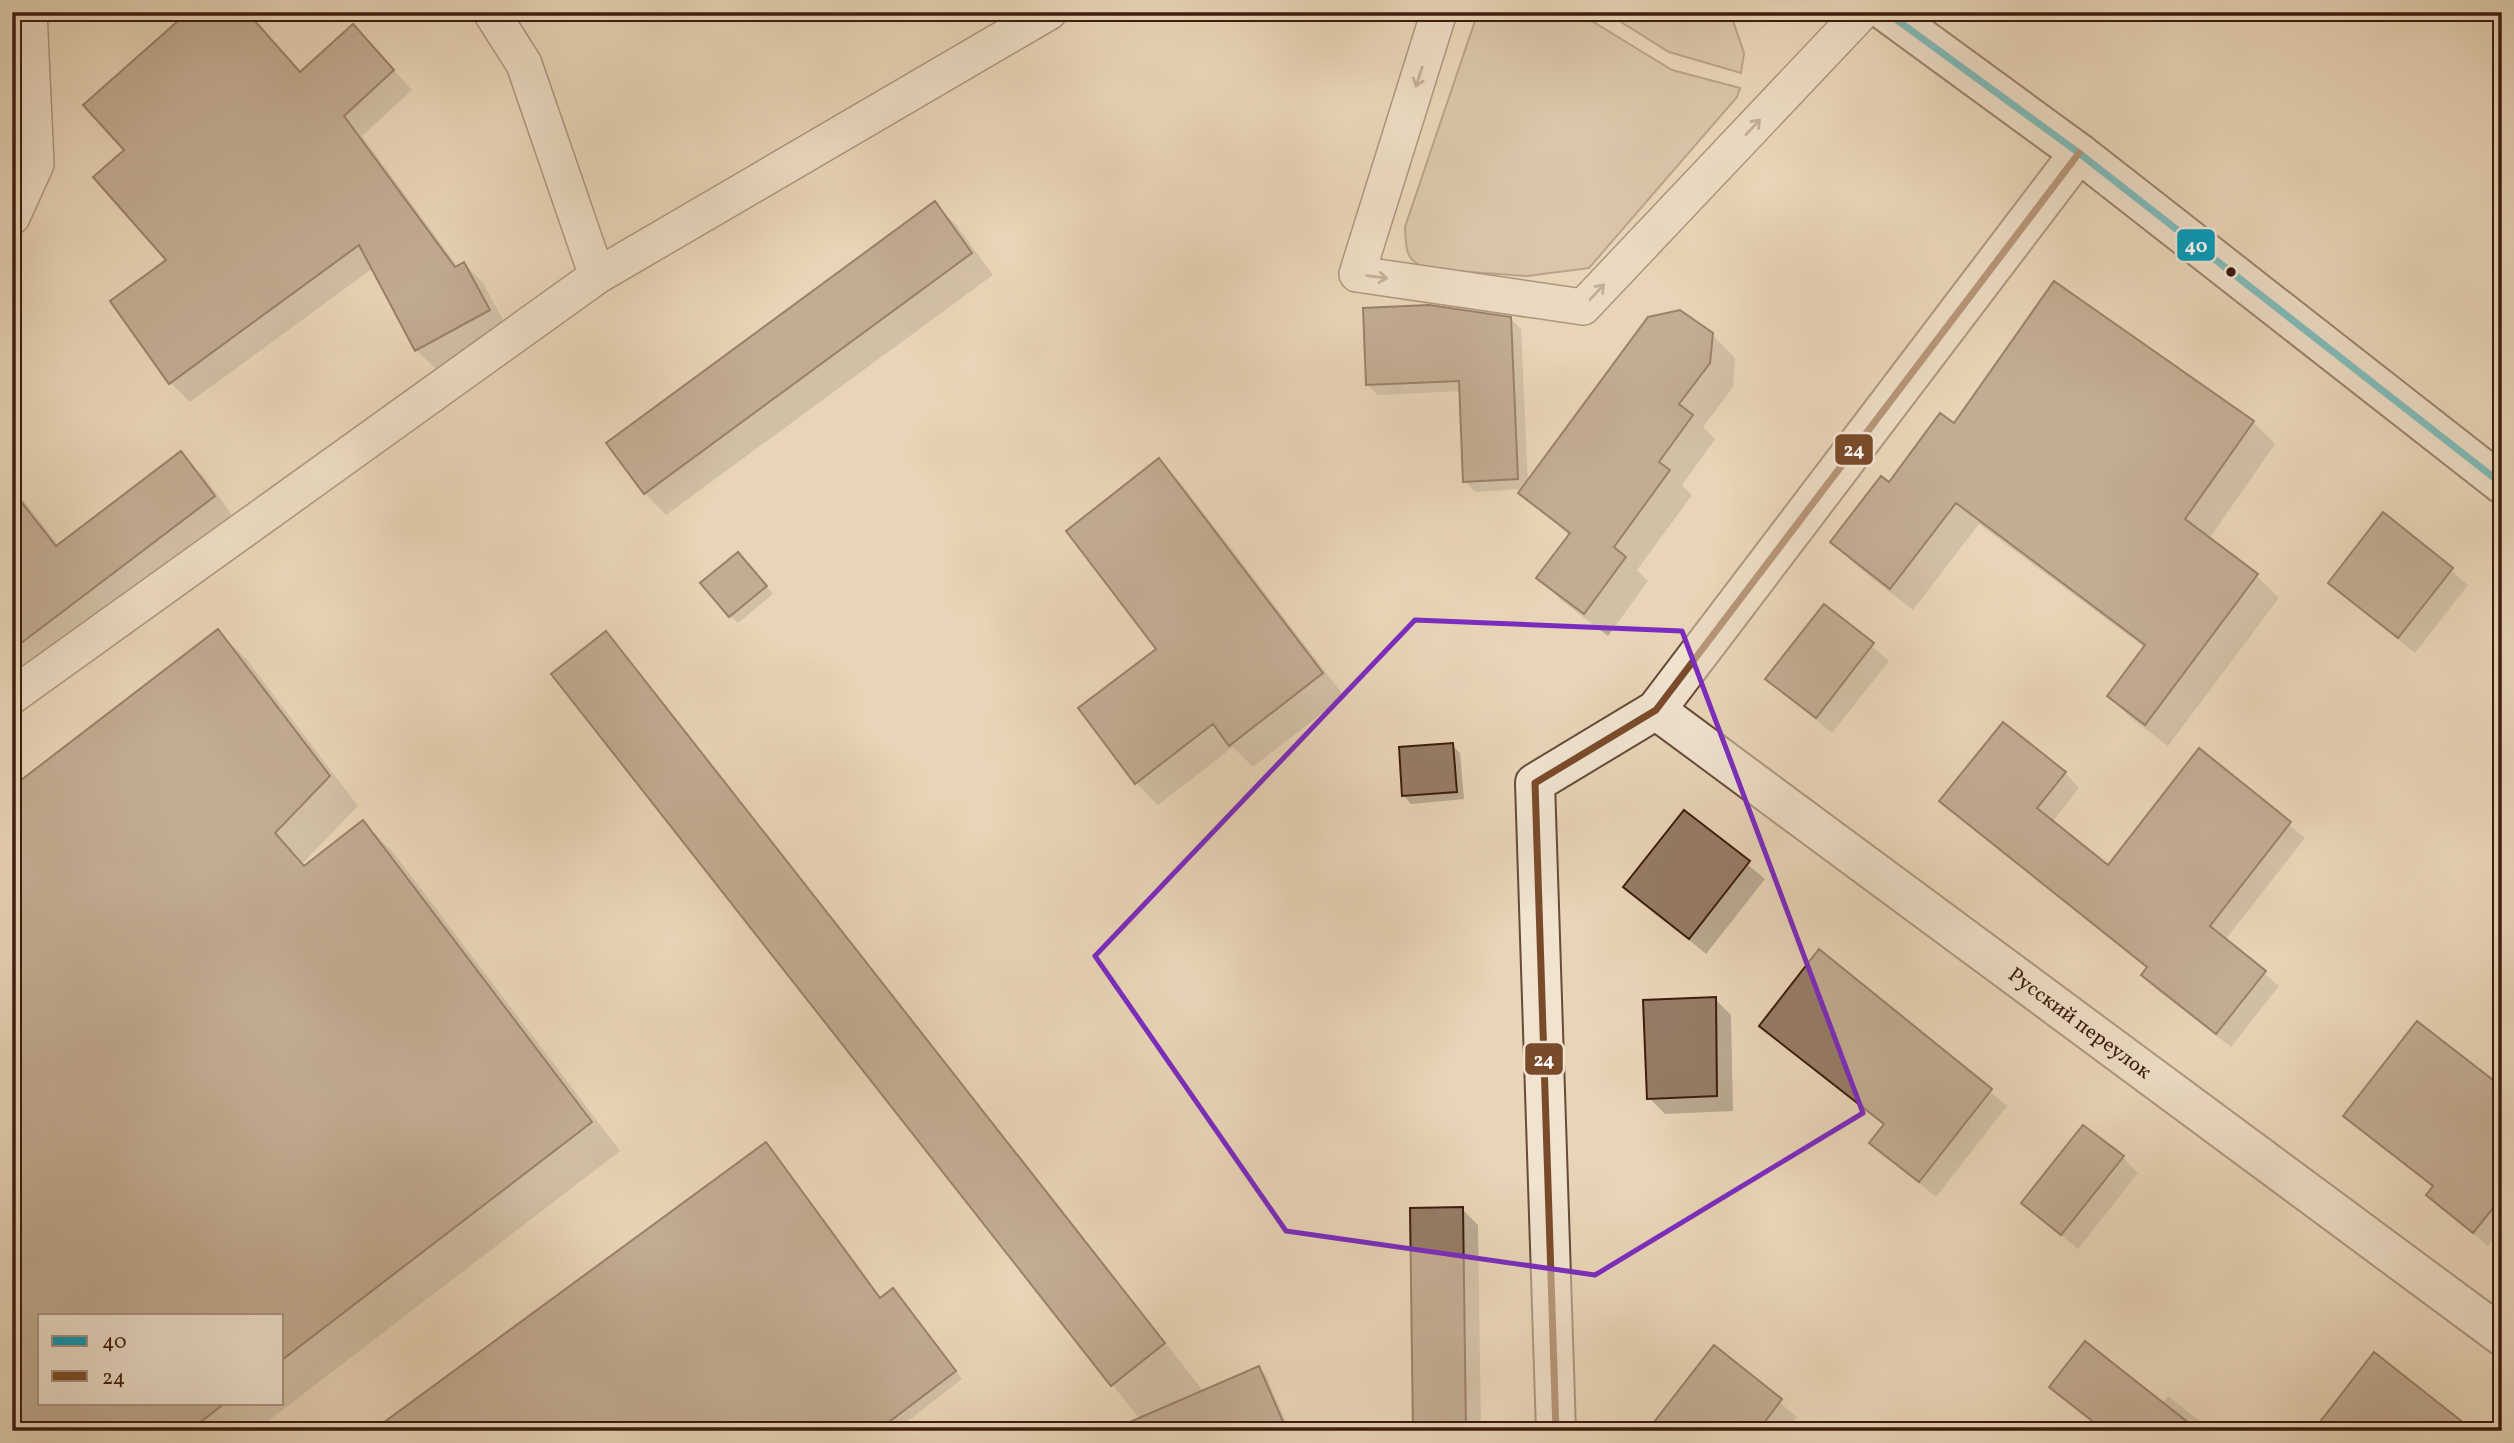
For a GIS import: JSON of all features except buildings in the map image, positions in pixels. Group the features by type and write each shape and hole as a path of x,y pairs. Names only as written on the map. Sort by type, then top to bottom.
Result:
{"street":[{"path":"1886,12 2079,153 2502,484"},
{"path":"1556,1431 1535,783 1656,710 2079,153"},
{"name":"Русский переулок","path":"1656,710 2502,1336"}],"lane":[{"path":"12,217 36,164 29,12"},
{"path":"491,12 524,64 597,276"},
{"path":"12,696 597,276 1049,12"},
{"path":"1439,12 1357,274 1583,306 1862,12"}],"highlighted area":[{"path":"1415,620 1682,631 1863,1113 1595,1275 1286,1231 1095,956"}],"shaded area":[{"path":"1478,12 1577,12 1672,70 1740,88 1737,97 1589,268 1527,276 1429,269 1415,263 1408,254 1405,227"},
{"path":"1605,12 1730,12 1744,53 1741,73 1669,52"}],"transit line":[{"name":"40","path":"1886,12 2079,153 2502,484"},
{"name":"24","path":"1556,1431 1535,783 1656,710 2079,153"}]}
